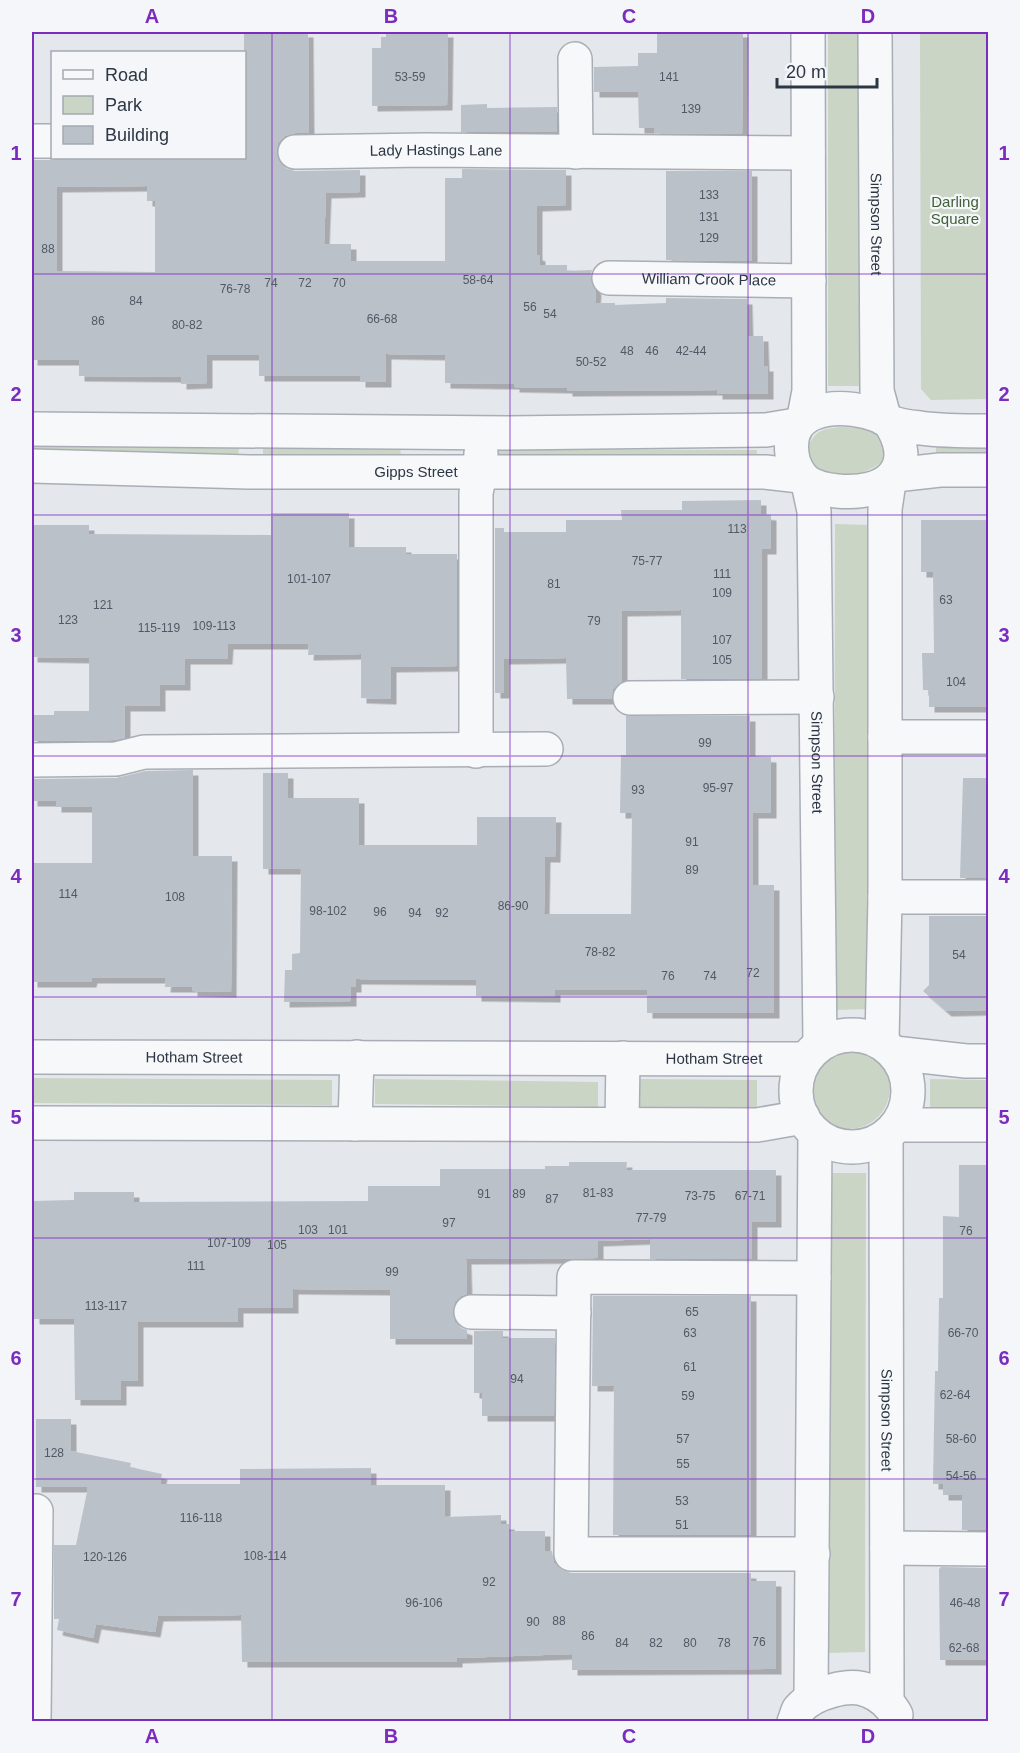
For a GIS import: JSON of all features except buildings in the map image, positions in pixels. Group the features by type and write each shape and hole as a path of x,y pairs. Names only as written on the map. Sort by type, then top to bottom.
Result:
{"street":[{"path":"808,32 809,391 792,438 792,456 804,479 824,490 846,492 866,490 892,478 940,470 988,470"},
{"name":"Simpson Street","path":"875,32 877,391 887,419"},
{"path":"575,59 576,152"},
{"path":"32,141 51,141"},
{"name":"Lady Hastings Lane","path":"295,152 808,153"},
{"name":"William Crook Place","path":"609,278 809,281"},
{"path":"32,429 411,432 766,430 800,421 824,411 844,410 866,412 920,428 988,431"},
{"path":"887,419 898,435 900,448 900,463 892,478 885,509 885,897 888,1048 905,1069 909,1089 906,1108 892,1131 869,1145 850,1147 831,1143 809,1125 797,1103 796,1088 799,1073 813,1052 835,1037 851,1034 867,1036 888,1048 966,1061 988,1061"},
{"path":"249,472 250,431"},
{"path":"411,432 411,473"},
{"path":"476,751 476,492 480,473 481,432"},
{"name":"Gipps Street","path":"32,466 249,472 765,472 804,479"},
{"name":"Simpson Street","path":"804,479 814,511 817,697 813,1052"},
{"path":"630,698 817,697"},
{"path":"885,737 988,737"},
{"path":"32,760 116,759 144,752 546,749"},
{"path":"885,897 988,897"},
{"name":"Hotham Street","path":"32,1057 623,1058 813,1052"},
{"path":"355,1124 357,1057"},
{"path":"622,1124 623,1058"},
{"path":"32,1123 809,1125"},
{"path":"803,1710 813,1554 814,1278 809,1125"},
{"path":"892,1131 988,1125"},
{"name":"Simpson Street","path":"892,1131 886,1548 892,1712"},
{"path":"813,1554 572,1554 574,1277 814,1278"},
{"path":"471,1312 574,1313"},
{"path":"34,1722 36,1511"},
{"path":"886,1548 988,1549"},
{"path":"803,1710 827,1692 846,1688 868,1690 892,1712"}],"green space":[{"path":"828,32 862,32 863,386 828,386"},
{"name":"Darling Square","path":"920,32 988,32 988,399 931,400 921,389"},
{"path":"840,427 866,430 880,437 884,452 882,462 866,471 847,476 820,472 808,457 813,437 821,431"},
{"path":"266,445 396,448 400,449 401,454 397,459 267,457 263,454 263,448"},
{"path":"936,445 988,445 988,457 936,456"},
{"path":"32,446 239,448 238,458 32,460"},
{"path":"494,450 757,450 756,462 498,463"},
{"path":"835,524 870,525 869,1009 834,1010"},
{"path":"841,1047 857,1047 872,1054 883,1065 890,1080 887,1104 878,1117 857,1129 841,1129 826,1122 815,1111 808,1096 808,1080 815,1065 826,1054"},
{"path":"32,1078 332,1080 332,1105 32,1103"},
{"path":"375,1079 598,1082 598,1107 375,1104"},
{"path":"640,1079 757,1080 757,1111 640,1109"},
{"path":"930,1079 988,1080 988,1108 930,1107"},
{"path":"828,1173 866,1173 865,1652 827,1653"}]}
